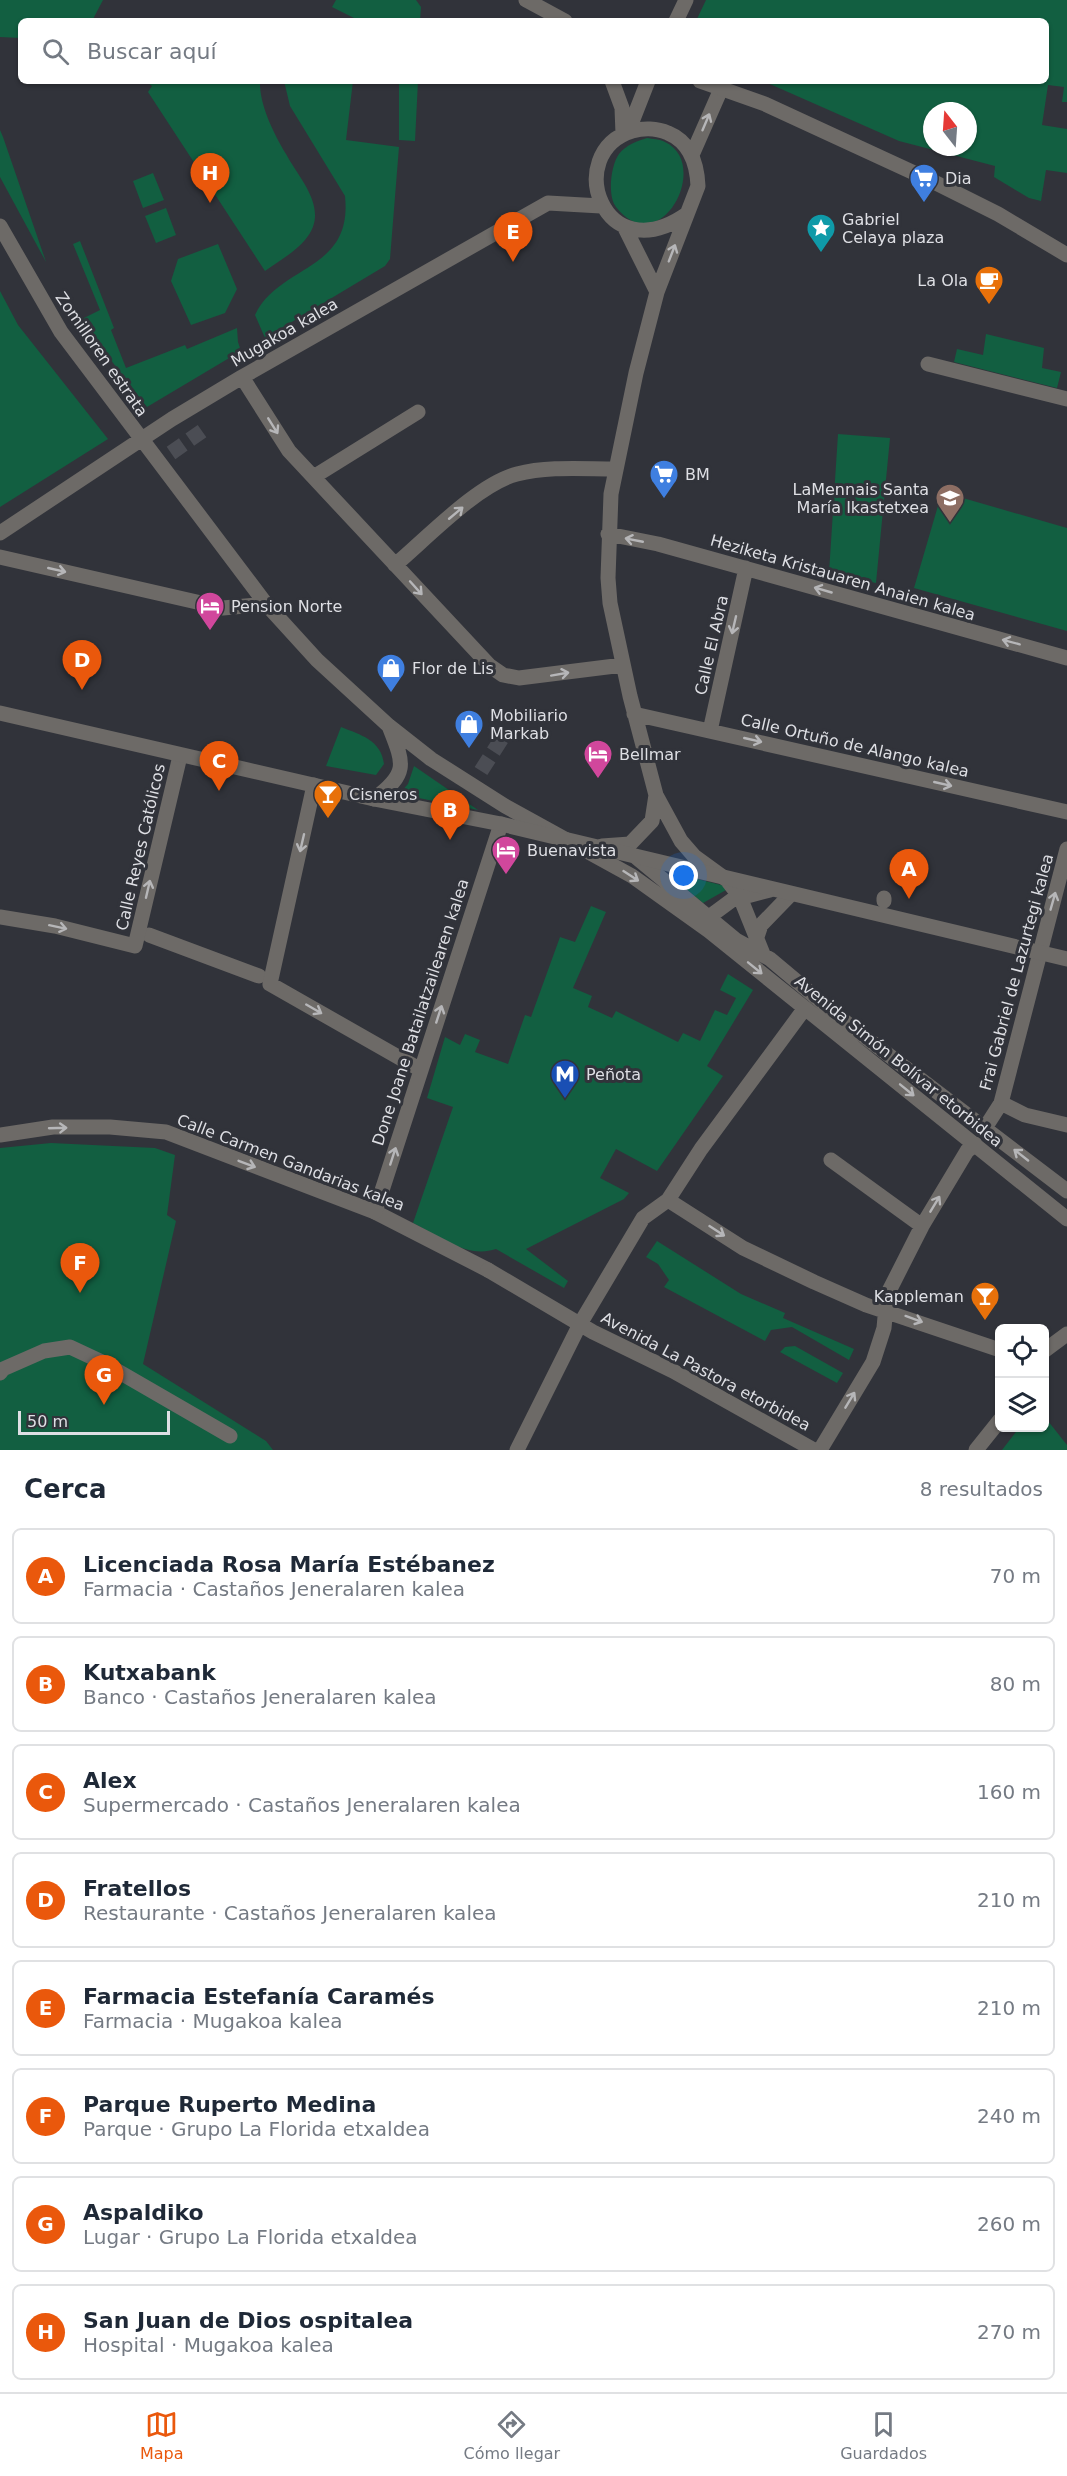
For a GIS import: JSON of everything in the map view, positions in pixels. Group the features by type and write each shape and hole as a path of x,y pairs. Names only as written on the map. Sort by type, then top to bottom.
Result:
{"street":[{"path":"526,0 559,18"},
{"path":"677,18 686,0"},
{"path":"613,84 622,108 625,133"},
{"path":"625,133 647,84"},
{"path":"708,84 765,104 968,198 1067,255"},
{"path":"692,154 720,89"},
{"path":"657,292 624,226 601,206 596,187 601,157 610,144 625,133 653,129 669,133 682,142 692,154 697,170 698,186 657,292 615,469 608,534 610,603 634,714 656,795 681,841 694,856 727,880 740,897 763,954"},
{"name":"Mugakoa kalea","path":"0,533 242,377 548,202 601,206"},
{"path":"624,226 640,231 657,230 687,214"},
{"name":"Zomilloren estrata","path":"0,226 61,332 141,440"},
{"path":"928,364 1067,399"},
{"path":"242,377 289,451 315,476 457,634 490,666 503,675 519,678 555,676 623,665"},
{"path":"315,476 418,412"},
{"name":"Avenida Simón Bolívar etorbidea","path":"141,440 266,604 317,660 389,726 431,759 505,806 581,845 743,945 763,954 844,1021 1067,1191"},
{"path":"395,565 492,483 518,474 546,470 615,469"},
{"name":"Heziketa Kristauaren Anaien kalea","path":"608,534 658,544 1067,658"},
{"path":"0,557 223,608 266,604"},
{"name":"Calle El Abra","path":"710,731 746,568"},
{"path":"0,713 374,799 501,824 727,880 1067,959"},
{"name":"Calle Ortuño de Alango kalea","path":"634,714 1067,812"},
{"path":"374,799 400,776 402,766 389,726"},
{"name":"Calle Reyes Católicos","path":"0,917 55,926 135,945 180,756"},
{"path":"314,785 270,984 421,1070"},
{"path":"581,845 630,844 652,821 656,795"},
{"name":"Done Joane Batailatzailearen kalea","path":"375,1212 501,824"},
{"name":"Frai Gabriel de Lazurtegi kalea","path":"985,1128 1001,1103 1038,952 1067,849"},
{"name":"Avenida Simón Bolívar etorbidea","path":"637,858 805,1008 1067,1218"},
{"path":"709,924 725,903 770,890"},
{"path":"757,937 761,925 791,894"},
{"path":"149,934 259,976"},
{"path":"517,1450 580,1324 643,1218 668,1200 701,1149 805,1008"},
{"path":"1001,1103 1025,1114 1067,1125"},
{"name":"Calle Carmen Gandarias kalea","path":"0,1135 53,1127 110,1127 166,1132 375,1212 488,1270 580,1324"},
{"path":"820,1450 873,1362 886,1310 887,1295 922,1226 967,1151 975,1144"},
{"path":"831,1160 922,1226"},
{"path":"668,1200 743,1248 856,1300 995,1349"},
{"name":"Avenida La Pastora etorbidea","path":"580,1324 673,1371 814,1450"},
{"path":"1049,1347 1067,1334"},
{"path":"0,1373 3,1369 44,1351 70,1347 102,1362 230,1436"},
{"path":"976,1450 995,1425"}],"green space":[{"path":"0,0 103,0 94,18 18,18 18,38 0,37"},
{"path":"336,0 416,0 421,7 420,18 354,18 332,7"},
{"path":"706,0 1067,0 1067,102 1062,102 1064,87 1048,85 1042,125 1067,129 1067,173 1046,170 1041,201 1029,198 994,177 995,166 957,156 977,156 977,102 923,102 923,147 899,141 770,84 1049,84 1049,18 697,18"},
{"path":"149,84 260,84 262,99 272,128 305,185 314,206 315,218 312,229 305,240 287,256 265,271 148,92 152,86"},
{"path":"285,84 353,84 346,140 399,147 390,259 385,266 265,338 255,315 266,298 326,254 338,239 344,221 345,196 290,106"},
{"path":"399,84 418,84 415,141 399,140"},
{"path":"0,130 3,137 46,262 0,177"},
{"path":"647,138 665,142 678,153 683,169 682,187 675,204 663,217 649,224 633,221 616,207 611,188 612,172 619,154 628,146"},
{"path":"153,173 164,200 143,208 133,181"},
{"path":"166,208 176,235 156,243 145,216"},
{"path":"80,241 114,328 111,330 126,368 185,345 187,349 237,328 241,351 147,407 80,320 100,310 73,244"},
{"path":"218,244 237,289 225,313 191,325 171,281 178,259"},
{"path":"0,291 18,325 108,439 0,507"},
{"path":"986,334 1044,348 1042,368 1061,372 1057,388 954,362 957,349 983,355"},
{"path":"838,434 890,438 876,583 829,573"},
{"path":"942,492 1067,528 1067,631 914,588"},
{"path":"341,727 369,740 379,749 384,764 376,775 326,766"},
{"path":"414,766 478,810 399,794 408,784"},
{"path":"677,874 725,886 726,890 703,903 673,878"},
{"path":"591,906 606,912 573,988 592,996 588,1007 612,1018 616,1011 678,1042 683,1033 700,1041 715,1010 727,1015 736,998 720,990 728,974 753,990 707,1066 723,1076 657,1171 616,1149 600,1178 629,1193 624,1199 526,1249 568,1281 564,1288 496,1249 474,1251 464,1249 413,1223 453,1107 427,1098 445,1037 460,1045 465,1034 480,1040 475,1052 508,1064 525,1015 531,1017 560,937 575,942"},
{"path":"51,1143 155,1148 175,1155 167,1215 176,1221 143,1364 266,1441 273,1450 0,1450 0,1148"},
{"path":"657,1241 741,1294 785,1313 783,1318 854,1349 849,1360 792,1327 771,1330 765,1341 664,1287 669,1280 658,1264 646,1257"},
{"path":"795,1346 843,1373 837,1383 780,1352 785,1347"},
{"path":"1049,1422 1067,1445 1067,1450 1002,1450 1016,1432 1049,1432"}],"tunnel":[{"path":"171,453 205,429"},
{"path":"481,771 506,732"}],"place":[{"name":"San Juan de Dios ospitalea","path":"210,203"},
{"name":"Dia","path":"924,204"},
{"name":"Gabriel Celaya plaza","path":"821,254"},
{"name":"Farmacia Estefanía Caramés","path":"513,262"},
{"name":"La Ola","path":"989,306"},
{"name":"BM","path":"664,500"},
{"name":"LaMennais Santa María Ikastetxea","path":"950,524"},
{"name":"Pension Norte","path":"210,632"},
{"name":"Fratellos","path":"82,690"},
{"name":"Flor de Lis","path":"391,694"},
{"name":"Mobiliario Markab","path":"469,750"},
{"name":"Bellmar","path":"598,780"},
{"name":"Alex","path":"219,791"},
{"name":"Cisneros","path":"328,820"},
{"name":"Kutxabank","path":"450,840"},
{"name":"Buenavista","path":"506,876"},
{"name":"Licenciada Rosa María Estébanez","path":"909,899"},
{"name":"Peñota","path":"565,1100"},
{"name":"Parque Ruperto Medina","path":"80,1293"},
{"name":"Kappleman","path":"985,1322"},
{"name":"Aspaldiko","path":"104,1405"}]}
